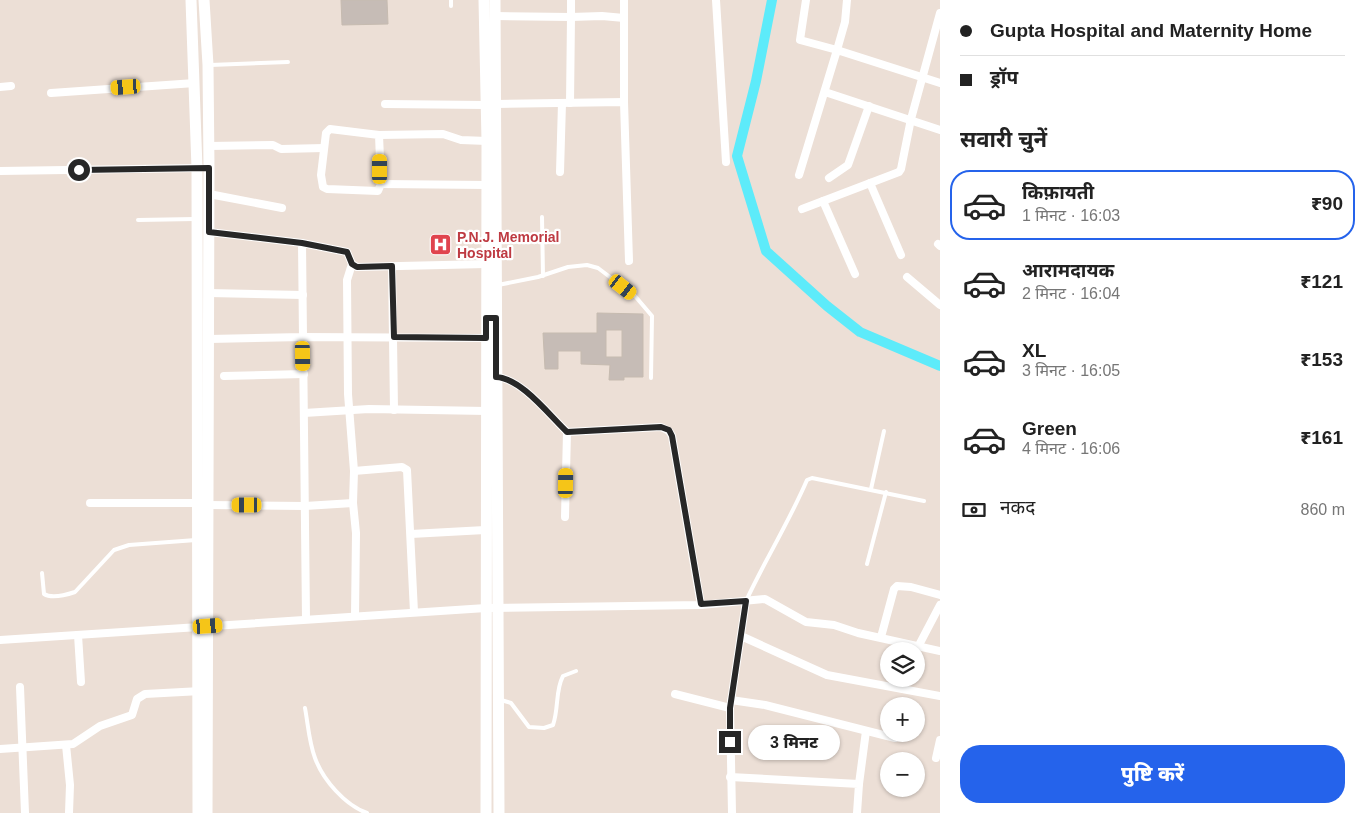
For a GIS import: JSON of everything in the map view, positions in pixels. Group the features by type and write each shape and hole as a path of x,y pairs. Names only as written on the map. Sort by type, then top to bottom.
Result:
{"main road":[{"path":"192,0 197,168 203,504 203,691 207,813"},
{"path":"203,626 198,540 203,504 209,339 208,65 204,0"},
{"path":"484,0 491,104 496,286 486,338 486,530 498,698 499,812"},
{"path":"486,813 496,377 486,264 487,141 491,104 495,0"},
{"path":"198,813 203,691"}],"street":[{"path":"560,172 566,103 571,0"},
{"path":"624,0 624,102 629,261"},
{"path":"716,0 726,162"},
{"path":"806,0 800,40 837,50 940,84"},
{"path":"799,175 845,22 847,0"},
{"path":"802,209 901,169 911,119 924,78 940,12"},
{"path":"494,16 602,16 624,18"},
{"path":"931,48 940,51"},
{"path":"51,93 195,83"},
{"path":"0,87 11,86"},
{"path":"825,92 940,130"},
{"path":"385,104 624,102"},
{"path":"829,178 848,165 869,106"},
{"path":"379,135 380,189 376,191 325,189 321,175 326,133 330,129 379,135 443,134 461,140 487,141"},
{"path":"209,146 273,145 282,149 324,148"},
{"path":"0,171 209,168"},
{"path":"870,183 902,255"},
{"path":"381,184 487,185"},
{"path":"209,194 282,208"},
{"path":"824,201 855,274"},
{"path":"209,232 302,243 347,252 352,264 357,267 486,264"},
{"path":"302,243 306,619"},
{"path":"352,264 347,280 349,410 354,471 353,503 356,533 356,616"},
{"path":"392,266 394,410"},
{"path":"907,278 940,305"},
{"path":"209,293 303,295"},
{"path":"209,339 303,337 486,338"},
{"path":"224,376 304,374"},
{"path":"496,377 504,377 516,383 567,432 661,427 669,430 672,436 701,604"},
{"path":"304,412 349,410 487,410"},
{"path":"565,517 567,432"},
{"path":"354,471 402,467 407,470 414,612"},
{"path":"90,503 305,506 353,503"},
{"path":"410,534 486,530"},
{"path":"881,637 894,589 897,586 911,587 940,595"},
{"path":"0,640 414,612 492,608 701,604 765,599 806,622 834,625 905,642"},
{"path":"732,813 730,704 746,601"},
{"path":"921,642 940,605"},
{"path":"78,634 81,682"},
{"path":"741,636 828,675 940,696"},
{"path":"925,647 940,651"},
{"path":"20,687 25,813"},
{"path":"0,749 66,746 78,742 100,726 132,715 137,699 145,694 203,691"},
{"path":"675,694 730,704 765,705 880,735"},
{"path":"857,813 866,732"},
{"path":"936,758 940,740"},
{"path":"66,746 70,785 69,813"},
{"path":"730,777 859,784"}],"lane":[{"path":"451,0 451,6"},
{"path":"208,65 288,62"},
{"path":"542,217 543,276"},
{"path":"138,220 197,219"},
{"path":"496,286 543,276 568,267 587,265 598,268 635,296 652,316 651,378"},
{"path":"871,489 884,431"},
{"path":"746,601 756,579 792,517 808,480 816,477 924,501"},
{"path":"867,564 886,492"},
{"path":"42,573 44,594 49,597 69,594 75,592 114,550 128,545 198,540"},
{"path":"498,698 511,703 529,727 544,728 553,724 558,712 558,686 563,676 576,671"},
{"path":"305,708 315,758 327,779 347,802 367,813"},
{"path":"480,813 499,812"}],"building":[{"path":"341,0 387,0 388,24 342,25"},
{"path":"435,238 444,238 445,251 438,252"},
{"path":"597,313 643,314 643,377 624,377 624,380 609,380 610,365 581,364 581,351 558,351 558,369 545,369 543,333 597,333","holes":["606,330 622,330 622,357 606,357"]}],"waterway":[{"path":"772,0 756,81 737,156 766,251 827,306 860,332 940,366"}],"place":[{"name":"P.N.J. Memorial Hospital","path":"441,245"}],"route":[{"path":"79,170 209,168 209,232 302,243 347,252 350,255 352,264 357,267 392,266 394,337 486,338 486,318 496,318 496,377 504,377 516,383 567,432 661,427 669,430 672,436 701,604 746,601 730,708 730,742"}]}
